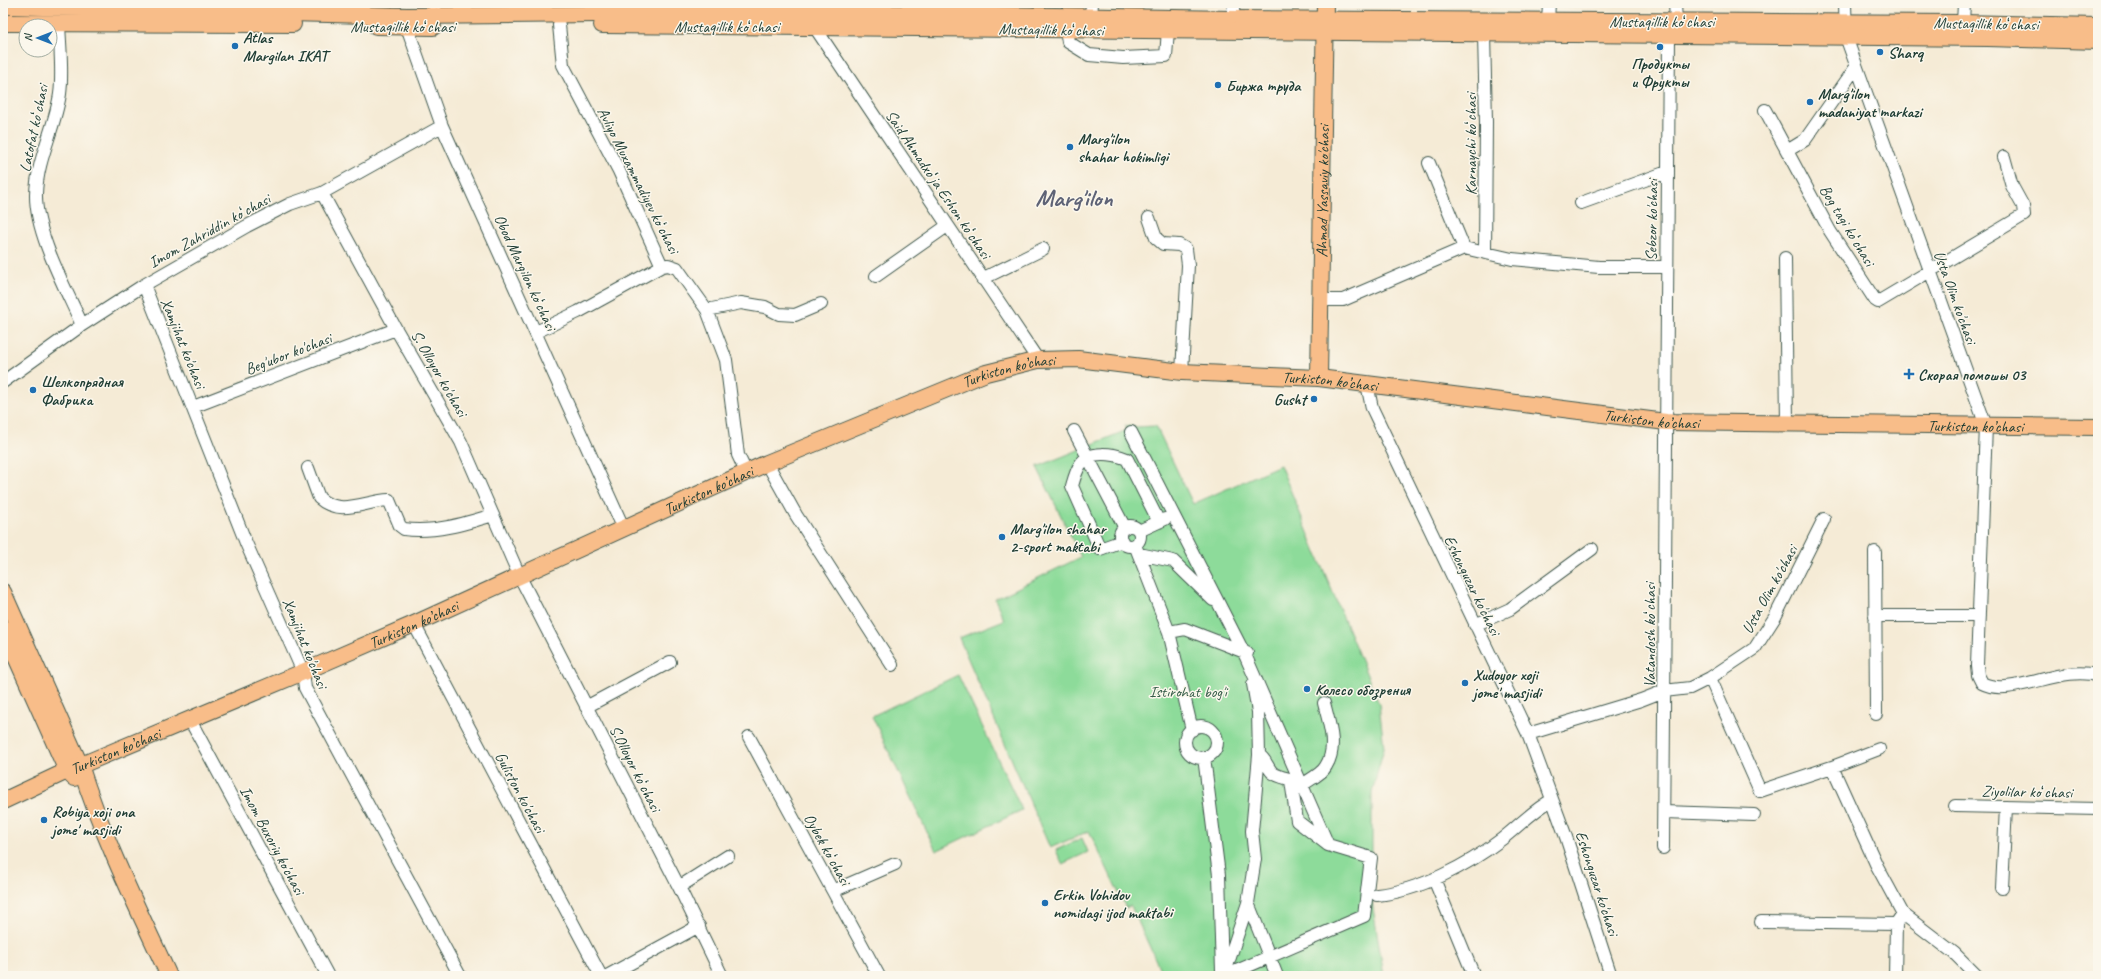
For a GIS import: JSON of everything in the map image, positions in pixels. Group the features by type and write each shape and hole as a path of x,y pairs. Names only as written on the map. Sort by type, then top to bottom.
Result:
{"main road":[{"name":"Ahmad Yassaviy ko'chasi","path":"1319,378 1325,3"},
{"name":"Mustaqillik koʻchasi","path":"3,6 279,8 407,22 436,9 804,7 1091,10 1324,26 1484,34 1672,28 1846,30 2098,41"},
{"name":"Mustaqillik koʻchasi","path":"3,22 59,24 279,24 407,22 560,25 1168,30 1548,21 1672,28"},
{"name":"Mustaqillik koʻchasi","path":"1846,30 1962,23 2098,26"},
{"name":"Turkiston ko’chasi","path":"3,801 74,768 414,624 623,527 767,463 986,373 1038,360 1078,359 1182,372 1319,378 1666,422 2098,427"},
{"path":"3,592 74,768"},
{"path":"3,628 74,768 89,794 136,906 169,976"}],"street":[{"path":"1232,19 1234,3"},
{"path":"1548,21 1549,3"},
{"name":"Sebzor ko'chasi","path":"1666,422 1667,172 1672,28 1675,3"},
{"name":"Usta Olim ko'chasi","path":"1845,3 1846,30 1856,67 1986,426 1978,675 1982,683 1988,686 2005,687 2082,673 2098,676"},
{"path":"1962,23 1964,3"},
{"name":"Said Ahmadxoʻja Eshon koʻchasi","path":"804,7 814,26 982,279 1038,360"},
{"name":"Obod Margilon koʻchasi","path":"407,22 442,126 623,527"},
{"name":"Latofat koʻchasi","path":"59,24 60,93 53,124 41,161 36,194 38,218 51,255 82,325"},
{"name":"Avliyo Muxammadiyev koʻchasi","path":"560,25 560,47 563,65 619,171 662,266 668,264 677,268 707,310 726,360 738,455 746,472"},
{"path":"1066,29 1068,42 1089,54 1123,58 1166,56 1168,30"},
{"name":"Karnaychi koʻchasi","path":"1484,34 1486,253"},
{"path":"1787,151 1805,140 1856,67"},
{"name":"Bog tagi koʻchasi","path":"1765,110 1830,230 1875,300 1881,301 2024,215 2023,206 2012,186 2004,157"},
{"name":"Imom Zahriddin koʻchasi","path":"3,382 82,325 144,285 284,207 322,193 442,126"},
{"path":"1429,163 1464,248"},
{"path":"1581,203 1667,172"},
{"name":"S. Olloyor ko'chasi","path":"322,193 396,329 461,442 519,575"},
{"path":"1149,218 1156,238 1163,244 1179,245 1186,249 1188,265 1182,372"},
{"path":"876,276 947,226"},
{"path":"1320,300 1343,300 1464,248 1512,259 1598,267 1666,267"},
{"path":"982,279 1043,249"},
{"path":"1785,258 1787,424"},
{"path":"536,332 578,312 662,266"},
{"name":"Xamjihat ko'chasi","path":"144,285 246,543 303,672 305,688 460,976"},
{"path":"707,310 741,303 764,307 779,314 795,315 822,304"},
{"name":"Beg'ubor ko'chasi","path":"193,406 396,329"},
{"name":"Eshonguzar ko'chasi","path":"1367,384 1372,408 1528,734 1612,976"},
{"name":"Vatandosh koʻchasi","path":"1663,848 1666,422"},
{"path":"1074,430 1126,528"},
{"path":"1131,432 1247,655 1296,783 1328,846"},
{"path":"1122,541 1100,549 1072,486 1080,464 1088,458 1100,454 1116,455 1127,459 1159,522"},
{"path":"767,463 812,541 892,665"},
{"path":"308,468 319,498 322,500 345,508 389,500 400,526 404,529 434,529 456,526 492,515"},
{"path":"1139,531 1174,515"},
{"name":"Usta Olim ko'chasi","path":"1528,734 1641,700 1664,691 1690,688 1710,678 1755,648 1775,617 1824,519"},
{"path":"1139,531 1132,526 1126,528 1121,532 1122,541 1129,546 1173,561 1187,573 1222,609"},
{"path":"1139,531 1137,549 1169,632 1192,730"},
{"path":"1475,625 1510,609 1592,549"},
{"path":"1875,552 1876,714"},
{"name":"S.Olloyor koʻchasi","path":"519,575 699,926 722,976"},
{"path":"1875,616 1979,616"},
{"name":"Guliston ko'chasi","path":"414,624 601,976"},
{"path":"1169,632 1185,629 1247,655"},
{"path":"1223,974 1248,903 1255,859 1252,831 1259,755 1258,712 1247,655"},
{"path":"586,707 670,662"},
{"path":"1710,678 1760,791 1832,767 1879,749"},
{"path":"1296,783 1326,767 1333,747 1324,703"},
{"name":"Imom Buxoriy ko'chasi","path":"190,720 328,976"},
{"path":"1205,726 1212,729 1216,735 1217,742 1216,749 1211,754 1204,757 1197,757 1190,754 1186,748 1185,741 1186,734 1191,728 1192,730 1205,726"},
{"name":"Oybek koʻchasi","path":"749,737 879,976"},
{"path":"1259,755 1272,772 1296,783"},
{"path":"1204,757 1219,875 1223,974"},
{"path":"1832,767 1877,866 1899,919 1895,976"},
{"path":"1223,974 1271,956 1364,916 1371,858 1328,846 1297,821 1296,783"},
{"path":"1377,895 1394,893 1434,879 1503,839 1538,807 1552,800"},
{"name":"Ziyolilar koʻchasi","path":"1955,806 2098,809"},
{"path":"2002,888 2006,807"},
{"path":"1664,812 1754,815"},
{"path":"679,887 728,856"},
{"path":"833,891 895,864"},
{"path":"1434,879 1474,976"},
{"path":"1248,903 1271,956 1277,976"},
{"path":"1761,922 1899,919 1954,953 1977,976"},
{"path":"607,976 699,926"}],"green space":[{"name":"Istirohat bog'i","path":"1125,425 1134,427 1156,426 1193,504 1280,465 1379,704 1384,748 1372,793 1372,902 1384,976 1163,976 1131,906 1126,908 1089,831 1050,848 959,638 1004,620 995,599 1081,557 1037,467 1127,430"},
{"path":"958,675 1022,810 936,851 872,716"},
{"path":"1082,838 1088,852 1062,864 1056,850"}],"place":[{"name":"Atlas Margilan IKAT","path":"235,46"},
{"name":"Продукты и Фрукты","path":"1660,47"},
{"name":"Sharq","path":"1880,52"},
{"name":"Биржа труда","path":"1218,85"},
{"name":"Marg'ilon madaniyat markazi","path":"1810,102"},
{"name":"Marg'ilon shahar hokimligi","path":"1070,147"},
{"name":"Скорая помошы 03","path":"1909,374"},
{"name":"Шелкопрядная Фабрика","path":"33,390"},
{"name":"Gusht","path":"1314,399"},
{"name":"Marg'ilon shahar 2-sport maktabi","path":"1002,537"},
{"name":"Xudoyor xoji jome' masjidi","path":"1465,683"},
{"name":"Колесо обозрения","path":"1307,689"},
{"name":"Robiya xoji ona jome' masjidi","path":"44,820"},
{"name":"Erkin Vohidov nomidagi ijod maktabi","path":"1045,903"}],"district":[{"name":"Marg'ilon","path":"1074,198"}]}
